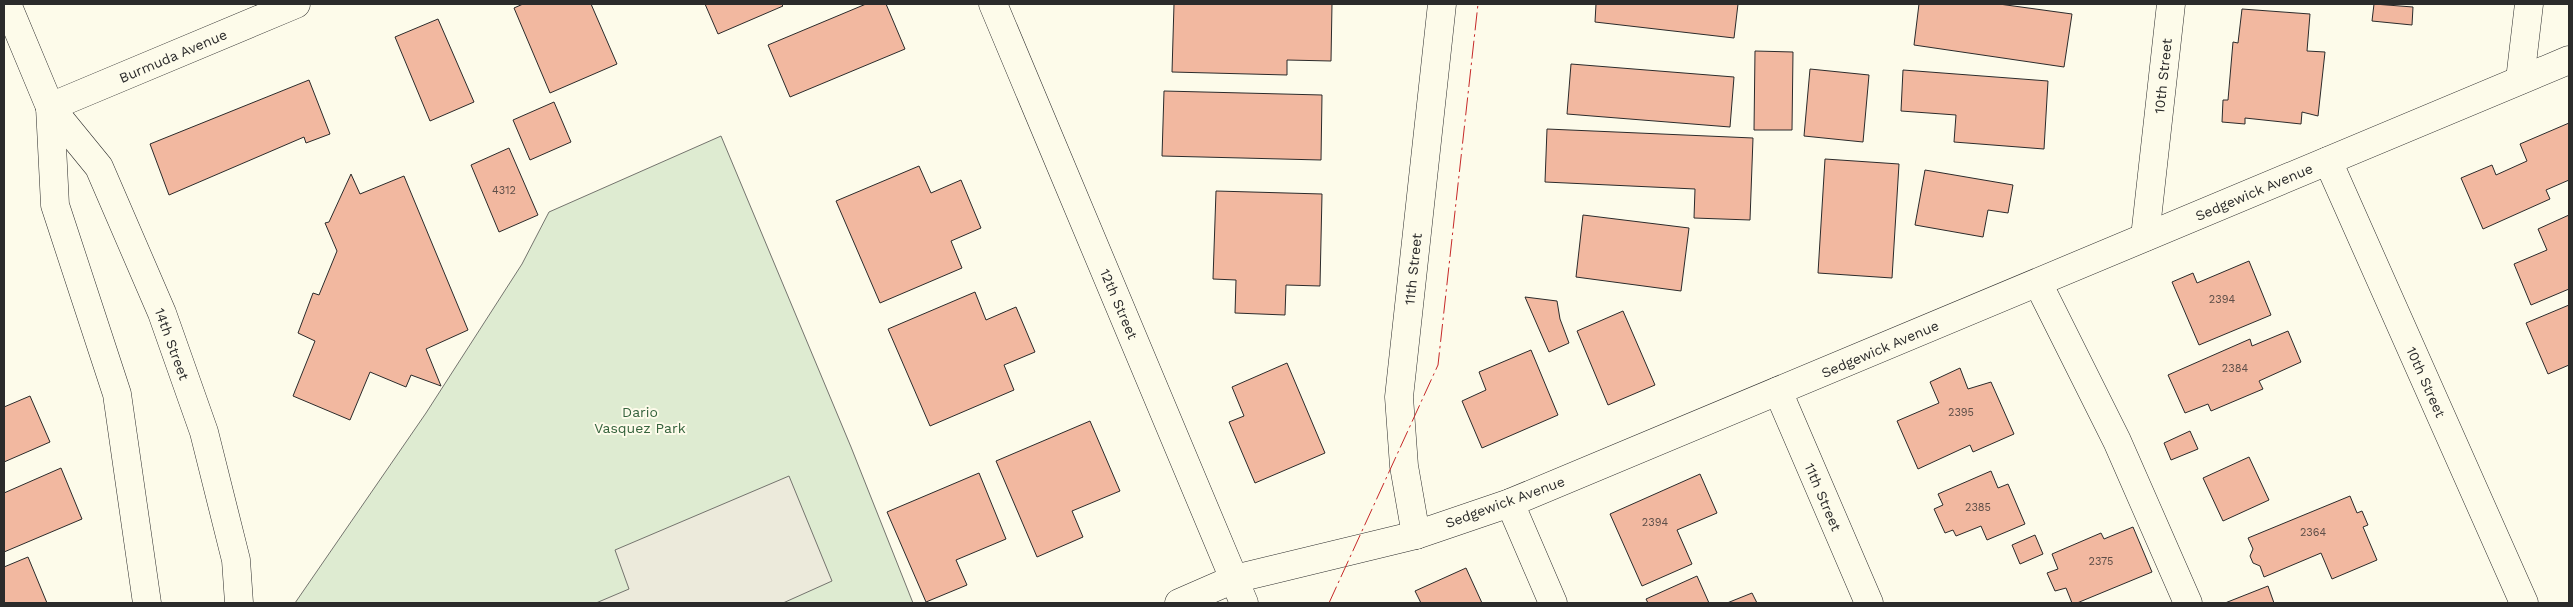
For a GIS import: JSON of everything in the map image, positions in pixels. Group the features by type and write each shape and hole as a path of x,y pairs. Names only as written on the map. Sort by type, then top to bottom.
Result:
{"street":[{"name":"14th Street","path":"7,4 50,107 100,167 162,313 204,432 236,560 239,603"},
{"name":"Burmuda Avenue","path":"50,107 296,4"},
{"name":"12th Street","path":"993,4 1239,591"},
{"name":"11th Street","path":"1416,534 1404,466 1399,397 1442,4"},
{"name":"10th Street","path":"2146,237 2171,4"},
{"path":"2520,80 2529,4"},
{"name":"Sedgewick Avenue","path":"1179,603 1239,591 1510,503 2569,60"},
{"name":"14th Street","path":"50,107 55,205 117,394 147,603"},
{"name":"10th Street","path":"2328,161 2524,603"},
{"path":"2038,283 2117,441 2188,603"},
{"name":"11th Street","path":"1778,392 1868,603"},
{"path":"1510,503 1554,603"}],"green space":[{"name":"Dario Vasquez Park","path":"721,136 851,447 913,603 295,603 426,413 522,264 549,212"}],"shaded area":[{"path":"789,476 832,581 783,603 596,603 629,589 615,550"}],"building":[{"path":"523,4 591,4 617,64 550,93 514,8"},
{"path":"705,4 781,4 783,6 718,34"},
{"path":"866,4 886,4 905,49 790,97 768,45"},
{"path":"1174,4 1332,4 1331,61 1287,60 1287,75 1172,72"},
{"path":"1596,4 1738,4 1734,38 1595,22"},
{"path":"1919,4 1999,4 2072,14 2064,67 1914,45"},
{"path":"2374,4 2413,7 2412,25 2372,21"},
{"path":"2242,9 2310,14 2307,51 2325,52 2318,116 2302,112 2301,124 2245,118 2245,124 2222,122 2223,100 2228,100 2233,42 2238,43"},
{"path":"438,19 474,102 430,121 395,37"},
{"path":"1755,51 1793,52 1792,130 1754,130"},
{"path":"1571,64 1734,77 1730,127 1567,114"},
{"path":"1810,69 1869,75 1863,142 1804,136"},
{"path":"1903,70 2048,81 2044,149 1954,142 1956,115 1901,111"},
{"path":"309,80 330,134 306,143 304,137 169,195 150,144"},
{"path":"1164,91 1322,95 1321,160 1162,156"},
{"path":"554,102 571,142 530,160 513,120"},
{"path":"2569,123 2569,180 2546,190 2550,199 2483,229 2461,178 2492,165 2496,175 2527,161 2520,144"},
{"path":"1547,129 1753,138 1750,220 1694,218 1695,189 1545,182"},
{"path":"509,148 538,215 499,232 471,165"},
{"path":"1825,159 1899,164 1892,278 1818,273"},
{"path":"919,166 931,193 961,180 981,228 951,241 962,268 880,303 836,201"},
{"path":"1925,170 2013,185 2008,213 1988,210 1983,237 1915,225"},
{"path":"351,174 360,194 404,176 468,330 426,349 441,386 411,375 406,387 370,372 350,420 293,396 315,341 298,333 313,293 319,295 337,251 325,223 329,222"},
{"path":"1216,191 1322,194 1320,286 1286,285 1285,315 1235,313 1236,280 1213,279"},
{"path":"1583,215 1689,228 1681,291 1576,277"},
{"path":"2569,215 2569,289 2531,305 2514,264 2547,250 2538,229"},
{"path":"2249,261 2271,315 2199,345 2172,282 2193,273 2197,283"},
{"path":"975,292 986,320 1016,307 1035,352 1004,365 1014,390 930,426 888,329"},
{"path":"1525,297 1557,301 1560,319 1569,343 1549,352"},
{"path":"2569,305 2569,365 2548,374 2526,323"},
{"path":"1623,311 1655,385 1608,405 1577,331"},
{"path":"2288,331 2301,362 2259,381 2263,389 2211,411 2208,404 2185,413 2168,375 2250,339 2252,346"},
{"path":"1531,350 1558,415 1482,448 1462,401 1486,390 1479,372"},
{"path":"1287,363 1325,453 1255,483 1229,422 1244,416 1232,387"},
{"path":"1960,368 1968,389 1991,382 2014,434 1973,452 1970,445 1918,469 1897,421 1939,403 1930,382"},
{"path":"30,396 50,442 4,462 4,407"},
{"path":"1090,421 1120,491 1072,511 1083,537 1037,557 996,461"},
{"path":"2190,431 2198,449 2171,460 2164,443"},
{"path":"2249,457 2269,500 2223,521 2203,478"},
{"path":"61,468 82,519 4,552 4,493"},
{"path":"1991,471 1998,488 2008,484 2025,524 1987,540 1981,526 1956,536 1953,530 1945,533 1934,509 1943,505 1938,494"},
{"path":"979,473 1006,539 956,560 967,585 926,602 887,512"},
{"path":"1700,474 1717,513 1677,530 1692,564 1642,586 1610,514"},
{"path":"2350,496 2357,513 2362,511 2368,525 2363,527 2377,560 2332,579 2321,553 2264,577 2260,566 2253,563 2250,556 2253,549 2248,538"},
{"path":"2133,527 2152,572 2077,603 2072,603 2066,588 2055,591 2047,573 2058,569 2052,554 2101,533 2104,539"},
{"path":"2035,535 2043,554 2020,564 2012,545"},
{"path":"28,557 47,603 4,603 4,567"},
{"path":"1466,568 1482,603 1421,603 1415,591"},
{"path":"1697,576 1709,603 1648,603 1646,599"},
{"path":"2268,586 2274,603 2225,603"},
{"path":"1752,593 1757,603 1727,603"}],"power":[{"path":"1329,603 1438,365 1478,4"}]}
